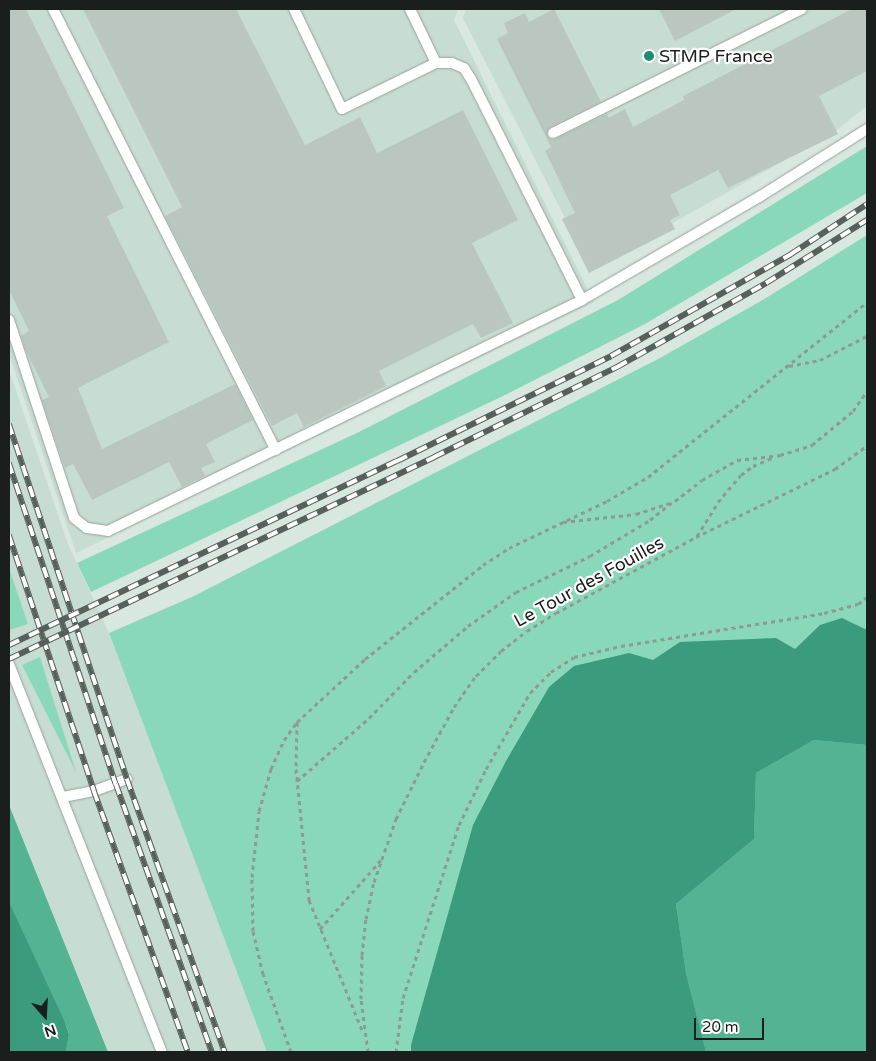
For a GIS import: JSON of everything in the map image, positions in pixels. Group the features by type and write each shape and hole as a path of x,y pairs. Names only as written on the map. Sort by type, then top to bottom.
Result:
{"lane":[{"path":"53,9 276,450"},
{"path":"294,9 342,109 436,63 452,63 464,68 582,300"},
{"path":"410,9 436,63"},
{"path":"553,133 802,9"},
{"path":"9,320 74,518 87,528 108,531 582,300 759,197 867,129"},
{"path":"9,664 162,1052"},
{"path":"63,798 94,791 127,780"}],"path":[{"path":"291,1052 263,974 253,931 252,878 260,811 271,769 284,740 297,722 365,659 483,565 509,548 607,501 648,477 867,302"},
{"path":"788,366 820,360 867,336"},
{"path":"696,537 718,502 741,475 753,466 812,445 853,411 867,391"},
{"name":"Le Tour des Fouilles","path":"368,1052 361,999 366,919 382,859 396,819 424,762 454,707 476,676 501,651 527,631 696,537 835,469 867,446"},
{"path":"298,781 369,718 414,672 468,626 516,592 606,546 650,520 702,480 737,460 782,455"},
{"path":"560,523 636,514 656,509 675,500"},
{"path":"396,1052 403,998 459,825 486,769 530,693 551,672 574,657 620,646 824,613 858,604 867,597"},
{"path":"297,722 298,781 308,900 365,1037"},
{"path":"320,929 382,859"}],"shaded area":[{"path":"9,9 458,9 454,20 594,302 76,553 9,354"},
{"path":"466,9 867,9 867,106 833,133 591,269 463,18"},
{"path":"867,146 867,193 645,324 501,397 91,592 77,563 359,432 618,300"},
{"path":"867,235 867,1052 267,1052 109,633 194,596 660,358 766,298"},
{"path":"9,370 68,544 109,633 267,1052 9,1052"},
{"path":"9,568 28,624 9,630"},
{"path":"842,618 867,630 867,745 814,740 756,773 754,839 676,904 686,973 706,1052 411,1052 411,1045 473,825 506,761 549,687 574,666 629,653 653,660 680,642 776,638 795,649 820,625"},
{"path":"40,657 76,772 22,665"},
{"path":"814,740 867,745 867,1052 706,1052 686,973 676,904 754,839 756,773"},
{"path":"9,805 108,1052 66,1052 69,1033 9,903"},
{"path":"9,902 63,1018 69,1034 66,1052 9,1052"}],"building":[{"path":"9,9 26,9 124,208 107,216 169,342 78,388 102,449 235,384 253,420 206,444 215,462 201,468 205,476 182,487 169,462 92,500 73,464 65,468 42,400 49,397 27,353 21,336 29,331 9,290"},
{"path":"83,9 236,9 305,145 360,117 377,153 463,110 518,220 472,243 513,323 481,338 473,324 379,371 386,386 304,427 297,413 272,426 165,216 182,207"},
{"path":"554,9 601,102 550,127 547,136 552,140 607,114 609,118 625,109 633,127 684,100 683,96 852,9 867,9 867,71 819,96 838,134 728,188 718,170 670,195 680,215 670,220 675,229 589,273 562,219 575,213 545,151 551,147 497,39 508,33 504,23 525,13 529,22"},
{"path":"659,9 736,9 675,41"}],"railway":[{"path":"9,645 397,461 611,356 791,254 867,204"},
{"path":"9,659 434,457 617,367 766,283 867,220"},
{"path":"9,424 127,779 225,1052"},
{"path":"9,463 116,784 212,1052"},
{"path":"9,535 94,791 188,1052"}],"place":[{"name":"STMP France","path":"649,56"}]}
